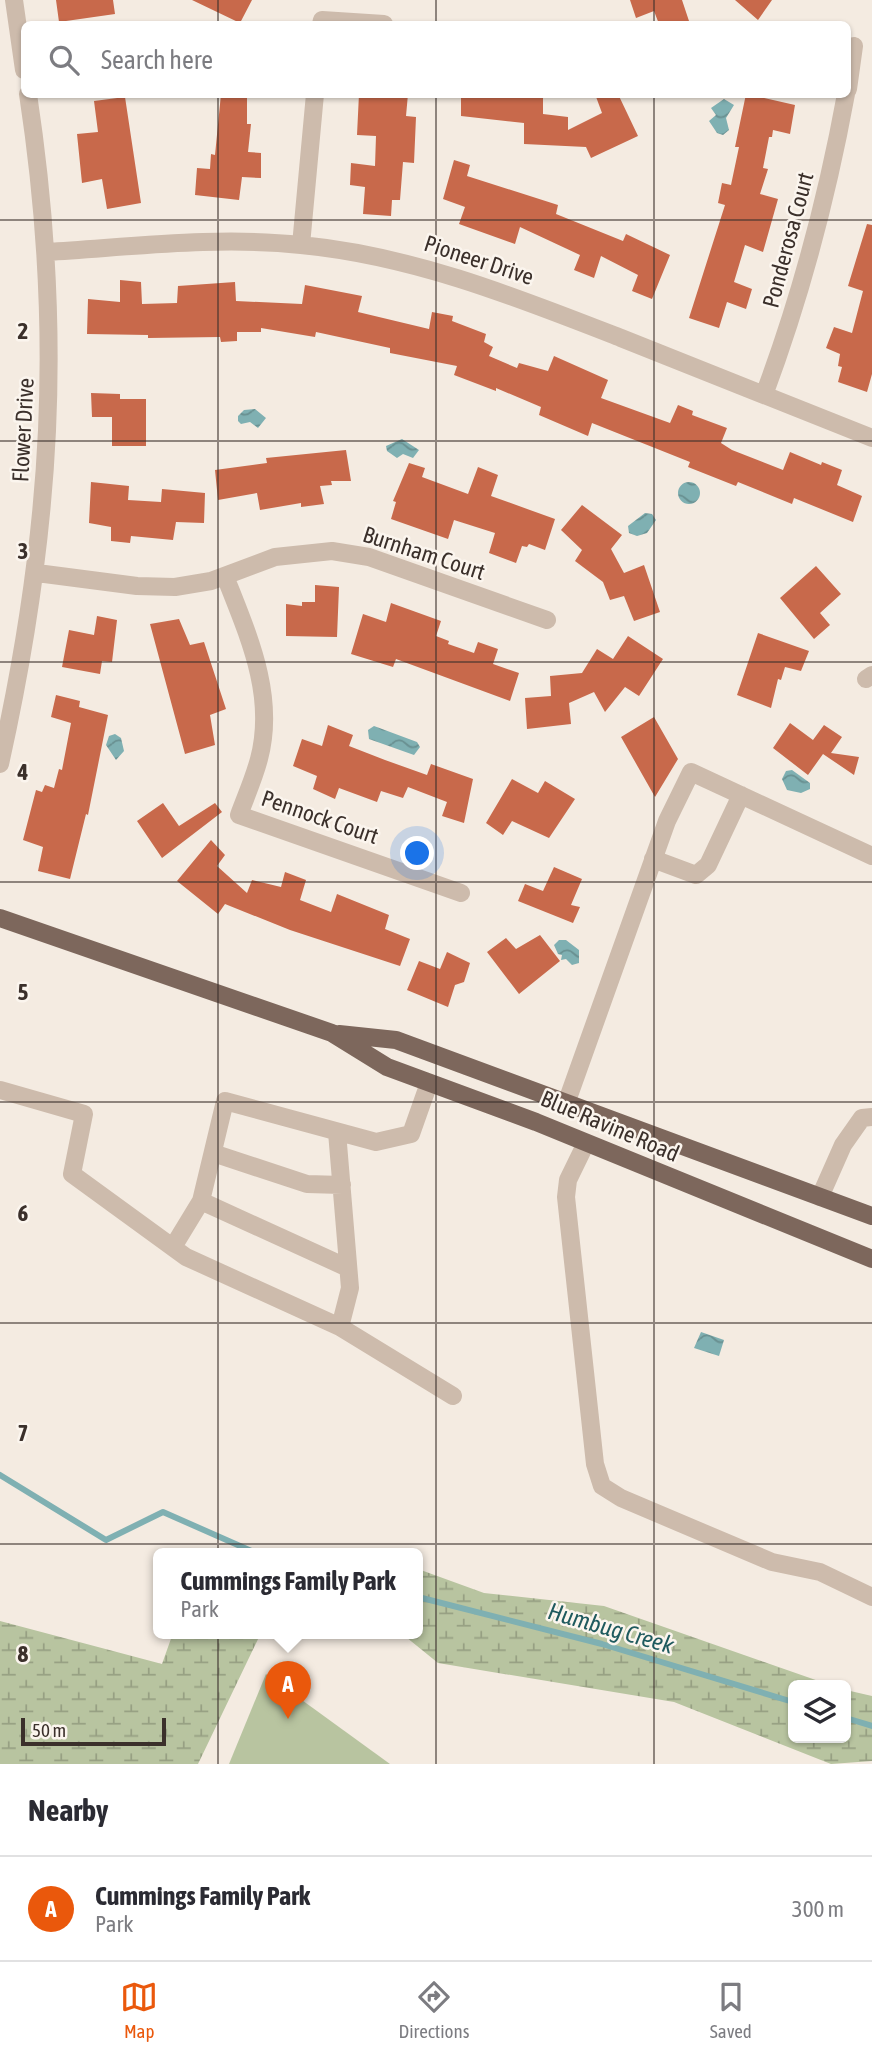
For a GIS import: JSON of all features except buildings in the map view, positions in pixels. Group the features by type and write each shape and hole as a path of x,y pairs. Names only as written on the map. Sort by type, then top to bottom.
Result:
{"main road":[{"name":"Blue Ravine Road","path":"0,918 332,1033 396,1040 872,1216"},
{"name":"Blue Ravine Road","path":"332,1033 387,1068 536,1122 872,1259"}],"street":[{"path":"14,0 21,49"},
{"path":"851,68 854,46"},
{"name":"Flower Drive","path":"0,764 37,573 50,408 47,252 28,98"},
{"path":"301,244 315,98"},
{"name":"Ponderosa Court","path":"764,395 811,255 830,183 845,98"},
{"name":"Pioneer Drive","path":"47,252 196,242 301,244 411,263 477,282 872,438"},
{"name":"Burnham Court","path":"37,573 156,588 194,585 294,553 351,553 547,620"},
{"name":"Pennock Court","path":"225,576 253,650 265,703 259,759 239,815 461,893"},
{"path":"567,1101 667,821 691,772 872,856"},
{"path":"653,859 696,876 708,865 741,794"},
{"path":"173,1247 201,1201 225,1101 376,1142 411,1134 429,1083"},
{"path":"0,1090 84,1114 72,1174 186,1257 340,1327 453,1396"},
{"path":"820,1197 843,1145 862,1118 872,1116"},
{"path":"337,1132 350,1288 340,1327"},
{"path":"586,1143 568,1180 566,1196 595,1464 602,1486 621,1498 772,1562 820,1572 872,1597"},
{"path":"213,1153 307,1184 342,1185"},
{"path":"201,1201 348,1268"}],"green space":[{"path":"423,1571 484,1593 604,1606 816,1680 788,1680 788,1743 851,1743 851,1691 872,1696 872,1761 831,1764 674,1702 438,1663 408,1639 423,1639"},
{"path":"0,1621 162,1664 171,1639 258,1639 198,1764 0,1764"},
{"path":"266,1674 390,1764 229,1764"}],"water":[{"path":"724,99 734,105 726,118 729,130 723,135 717,133 709,121 716,115 711,108"},
{"path":"255,409 266,418 258,428 250,422 241,424 238,421 238,416 244,410"},
{"path":"402,439 419,450 413,458 403,454 397,458 387,451 386,446"},
{"path":"689,482 697,485 700,493 697,501 689,504 681,501 678,493 681,485"},
{"path":"645,513 652,514 656,520 647,533 637,536 629,533 628,526"},
{"path":"374,726 417,742 420,747 414,755 369,739 368,730"},
{"path":"115,734 121,738 124,751 116,760 106,745 109,736"},
{"path":"792,770 810,783 810,789 801,793 787,790 782,779 786,771"},
{"path":"559,940 566,940 579,950 579,963 572,965 566,959 561,960 562,955 558,954 554,945"},
{"path":"701,1332 724,1340 719,1356 694,1348"}],"waterway":[{"name":"Humbug Creek","path":"0,1475 106,1540 163,1512 245,1548"},
{"name":"Humbug Creek","path":"423,1598 602,1644 788,1700"},
{"name":"Humbug Creek","path":"851,1720 872,1726"}],"place":[{"name":"Cummings Family Park","path":"288,1719"}]}
